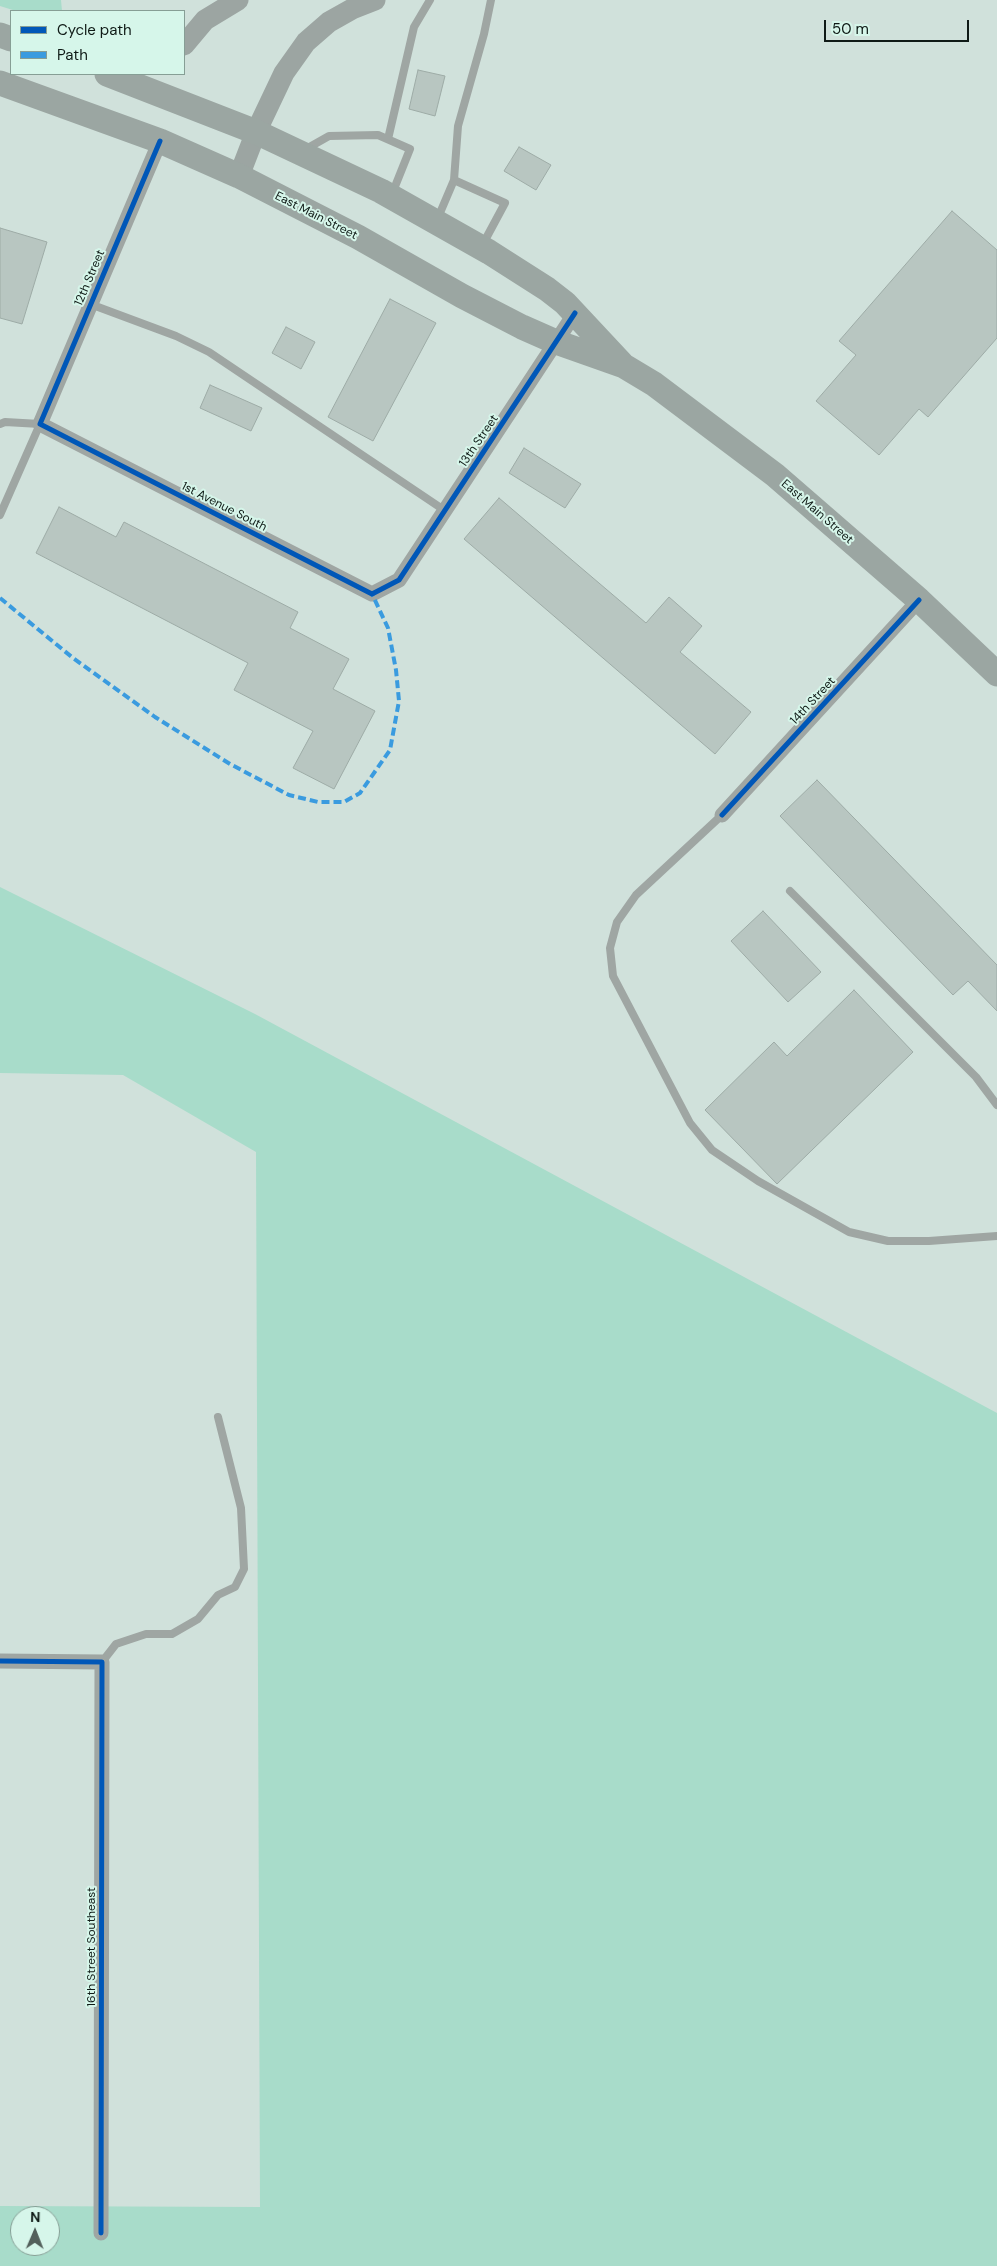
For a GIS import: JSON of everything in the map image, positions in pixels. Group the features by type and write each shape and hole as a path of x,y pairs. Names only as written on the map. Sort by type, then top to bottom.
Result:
{"highway":[{"name":"East Main Street","path":"113,75 256,132 391,196 480,248 565,302 624,366"},
{"name":"East Main Street","path":"0,83 160,141 239,176 358,237 471,300 556,342 624,366 654,384 775,475 919,600 997,674"}],"main road":[{"path":"185,44 205,20 238,0"},
{"path":"239,176 256,132 284,73 306,42 329,22 352,9 375,0"}],"street":[{"name":"12th Street","path":"40,424 160,141"},
{"name":"13th Street","path":"400,580 444,510 575,313"},
{"name":"1st Avenue South","path":"40,424 372,594 400,580"},
{"name":"14th Street","path":"722,816 919,600"},
{"path":"0,1661 102,1662"},
{"name":"16th Street Southeast","path":"101,2233 102,1662"}],"lane":[{"path":"388,139 414,27 430,0"},
{"path":"436,222 454,180 458,126 484,34 491,0"},
{"path":"300,152 329,136 378,135 410,149 391,196"},
{"path":"454,180 505,203 480,248"},
{"path":"90,304 176,336 209,352 444,510"},
{"path":"0,424 5,422 40,424 0,515"},
{"path":"722,816 636,895 617,922 610,948 613,976 690,1122 712,1150 766,1186 849,1232 888,1241 929,1241 997,1236"},
{"path":"790,891 976,1077 997,1105"},
{"path":"102,1662 116,1644 146,1634 172,1634 198,1619 218,1595 235,1587 244,1569 241,1508 218,1417"}],"green space":[{"path":"0,0 61,0 62,10 13,10 0,6"},
{"path":"0,887 255,1014 997,1413 997,2266 0,2266 0,2206 10,2206 10,2256 60,2256 60,2206 260,2207 256,1152 123,1075 0,1073"}],"building":[{"path":"418,70 445,76 435,116 409,109"},
{"path":"519,147 551,165 536,190 504,171"},
{"path":"952,211 997,250 997,338 928,417 919,409 879,455 816,401 856,355 839,341"},
{"path":"0,228 47,242 22,324 0,318"},
{"path":"390,299 436,323 373,441 328,417"},
{"path":"286,327 315,342 301,369 272,353"},
{"path":"210,385 262,408 251,431 200,408"},
{"path":"524,448 581,484 565,508 509,473"},
{"path":"499,498 646,623 669,597 702,626 680,652 751,712 715,754 464,539"},
{"path":"59,507 116,537 124,522 298,612 290,628 349,659 333,689 375,711 334,789 293,768 313,731 234,690 248,663 36,553"},
{"path":"817,780 997,965 997,1011 968,981 953,995 780,816"},
{"path":"763,911 821,972 788,1002 731,941"},
{"path":"854,990 913,1052 777,1184 705,1110 774,1042 787,1056"}],"marked path":[{"path":"0,598 73,658 155,717 230,764 289,795 318,802 344,802 360,793 390,750 399,701 396,670 388,628 372,594"}],"cycle path":[{"path":"160,141 40,424 372,594 399,580 575,313"},
{"path":"722,815 919,600"},
{"path":"0,1661 102,1662 101,2233"}]}
